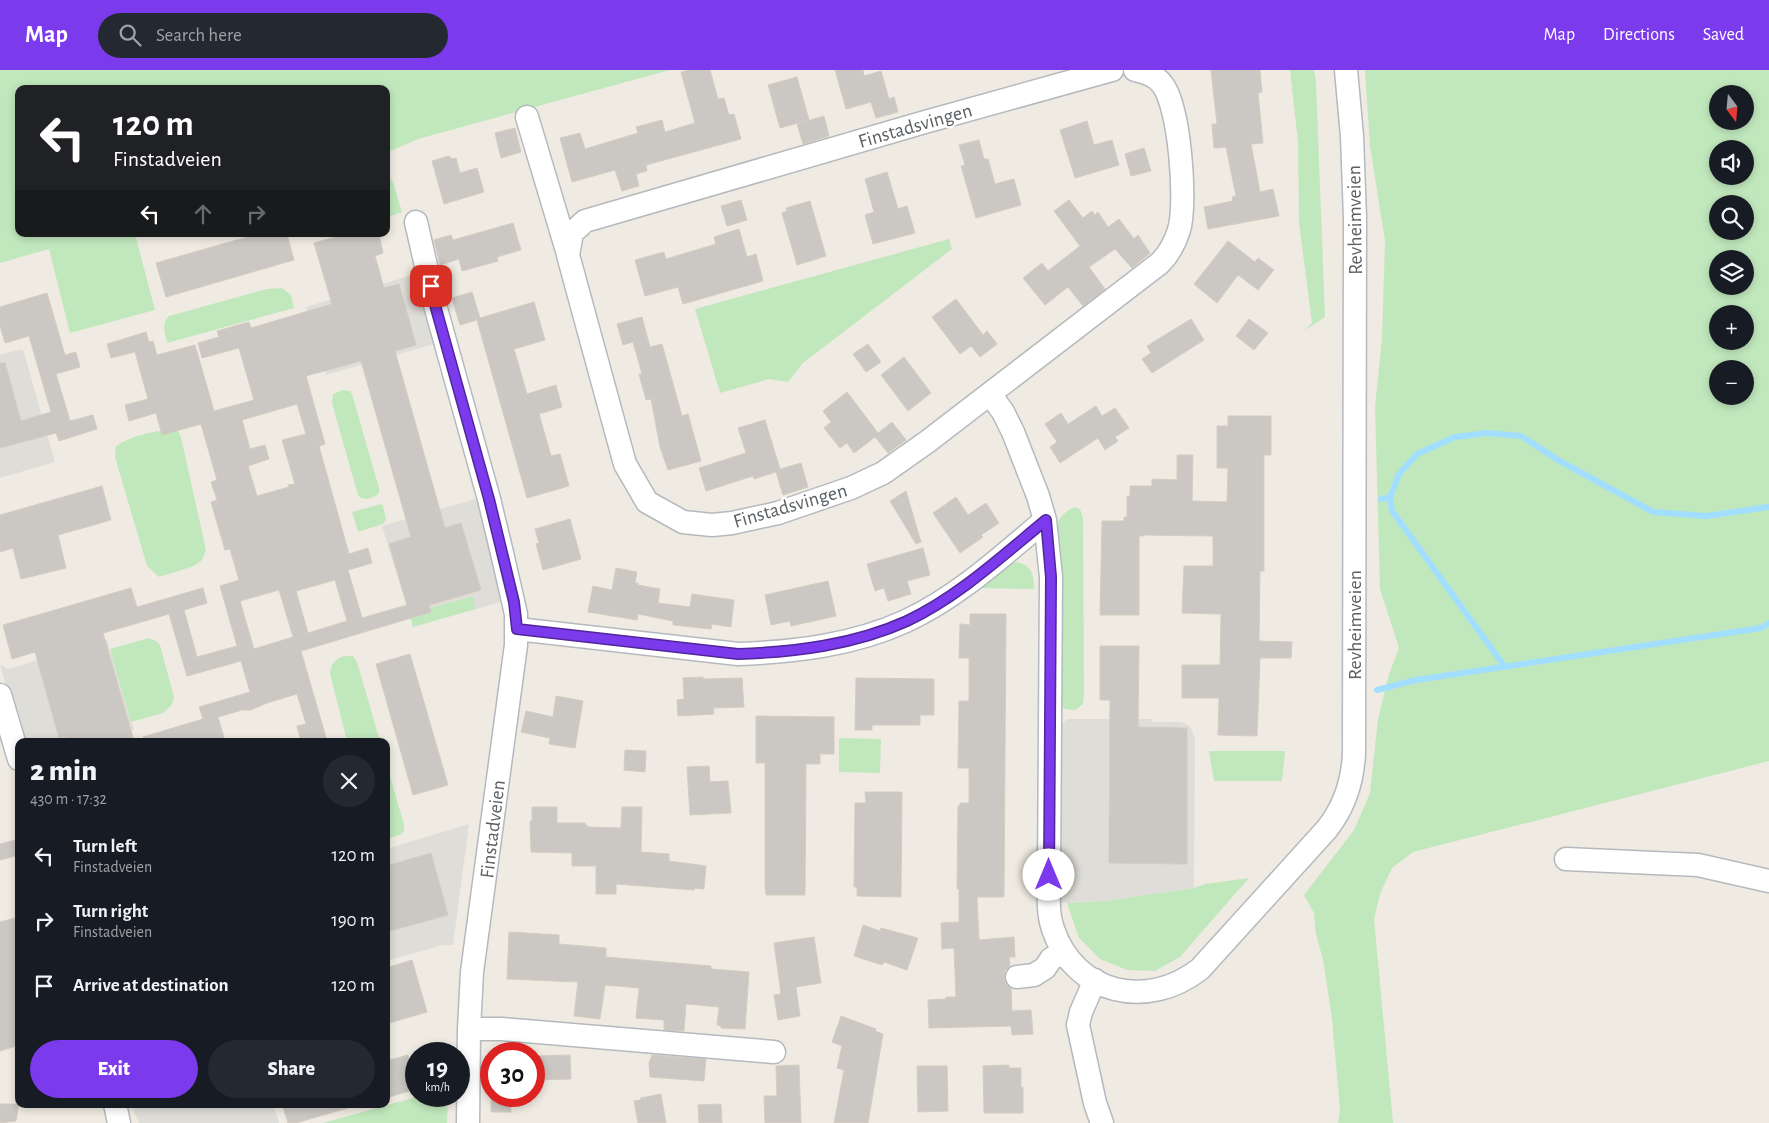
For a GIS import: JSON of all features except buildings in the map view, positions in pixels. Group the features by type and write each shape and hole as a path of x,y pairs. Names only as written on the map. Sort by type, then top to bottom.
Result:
{"street":[{"name":"Finstadsvingen","path":"568,255 572,233 585,221 925,122 1112,70"},
{"name":"Revheimveien","path":"1046,520 1051,577 1049,875 1051,923 1064,952 1079,970 1095,980 1123,991 1147,992 1174,986 1194,974 1208,961 1327,829 1340,810 1349,788 1354,764 1355,218 1352,136 1346,70"},
{"name":"Finstadsvingen","path":"527,117 568,255 625,464 647,502 683,522 712,525 732,523 778,513 852,488 883,473 928,442 1160,263 1171,250 1181,221 1180,154 1173,107 1166,90 1150,73"},
{"name":"Finstadveien","path":"416,222 435,305 489,499 514,602 517,629 472,972 468,1123"},
{"path":"517,629 738,654 771,653 830,645 884,630 920,614 973,579 1046,520 1022,452 1007,420 990,394"},
{"path":"0,695 15,746"},
{"path":"1566,858 1698,865 1769,881"},
{"path":"1017,977 1034,976 1051,959 1064,952"},
{"path":"1095,980 1081,1012 1078,1025 1095,1103 1102,1123"},
{"path":"469,1029 502,1029 774,1052"},
{"path":"116,1108 119,1123"}],"shaded area":[{"path":"419,273 438,343 326,375 306,307"},
{"path":"23,349 55,462 0,478 0,355"},
{"path":"482,497 509,600 476,609 471,596 409,614 382,526"},
{"path":"107,640 134,730 108,738 21,738 0,665 8,669"},
{"path":"1070,719 1152,719 1153,722 1181,722 1190,726 1195,739 1194,888 1105,901 1059,903 1061,725"},
{"path":"469,824 453,945 443,945 390,960 390,848"},
{"path":"133,1108 274,1108 279,1123 139,1123"}],"green space":[{"path":"0,70 670,70 418,139 390,151 390,85 15,85 15,237 136,237 155,310 70,333 49,249 0,263"},
{"path":"1290,70 1314,70 1316,82 1325,317 1304,331 1312,323 1299,223 1298,142"},
{"path":"1365,70 1769,70 1769,761 1413,852 1392,868 1380,894 1374,919 1393,1123 1338,1123 1340,1109 1332,1019 1323,960 1316,934 1314,913 1304,895 1354,830 1370,793 1378,719 1389,674 1399,648 1380,589 1375,406 1382,339 1385,241 1370,146"},
{"path":"390,178 394,185 402,212 390,216"},
{"path":"949,239 952,249 803,363 788,382 769,379 720,393 695,309"},
{"path":"282,288 291,295 294,308 167,343 164,325 169,316 267,289"},
{"path":"343,390 350,391 352,394 379,488 379,493 366,499 358,495 332,403 333,394"},
{"path":"177,429 181,437 206,550 202,560 194,566 159,577 147,566 115,457 116,446 145,434"},
{"path":"381,504 386,519 383,524 358,532 352,512"},
{"path":"1075,507 1080,509 1083,518 1084,694 1083,704 1075,710 1065,709 1061,705 1056,528 1063,515"},
{"path":"1017,562 1026,566 1031,571 1034,589 977,588 1007,565"},
{"path":"472,596 476,609 413,627 409,614"},
{"path":"149,638 160,645 174,697 171,706 163,713 131,722 110,649"},
{"path":"344,656 353,656 357,662 379,738 346,738 330,674 331,668 338,659"},
{"path":"839,738 881,739 880,773 839,772"},
{"path":"1209,751 1285,751 1282,781 1214,781"},
{"path":"390,777 404,824 404,831 400,835 390,838"},
{"path":"1249,878 1180,957 1155,971 1127,970 1100,959 1079,938 1067,903 1105,901"},
{"path":"405,1100 405,1107 448,1107 447,1123 323,1123 377,1108 390,1108 390,1104"}],"waterway":[{"path":"1505,667 1392,511 1390,497 1399,474 1417,454 1455,437 1487,433 1521,436 1558,460 1653,512 1706,516 1769,507"},
{"path":"1381,499 1390,497"},
{"path":"1377,690 1416,680 1761,628 1769,623"}],"route":[{"path":"431,286 489,499 514,602 517,629 738,654 771,653 830,645 884,630 920,614 973,579 1046,520 1051,577 1049,875"}]}
